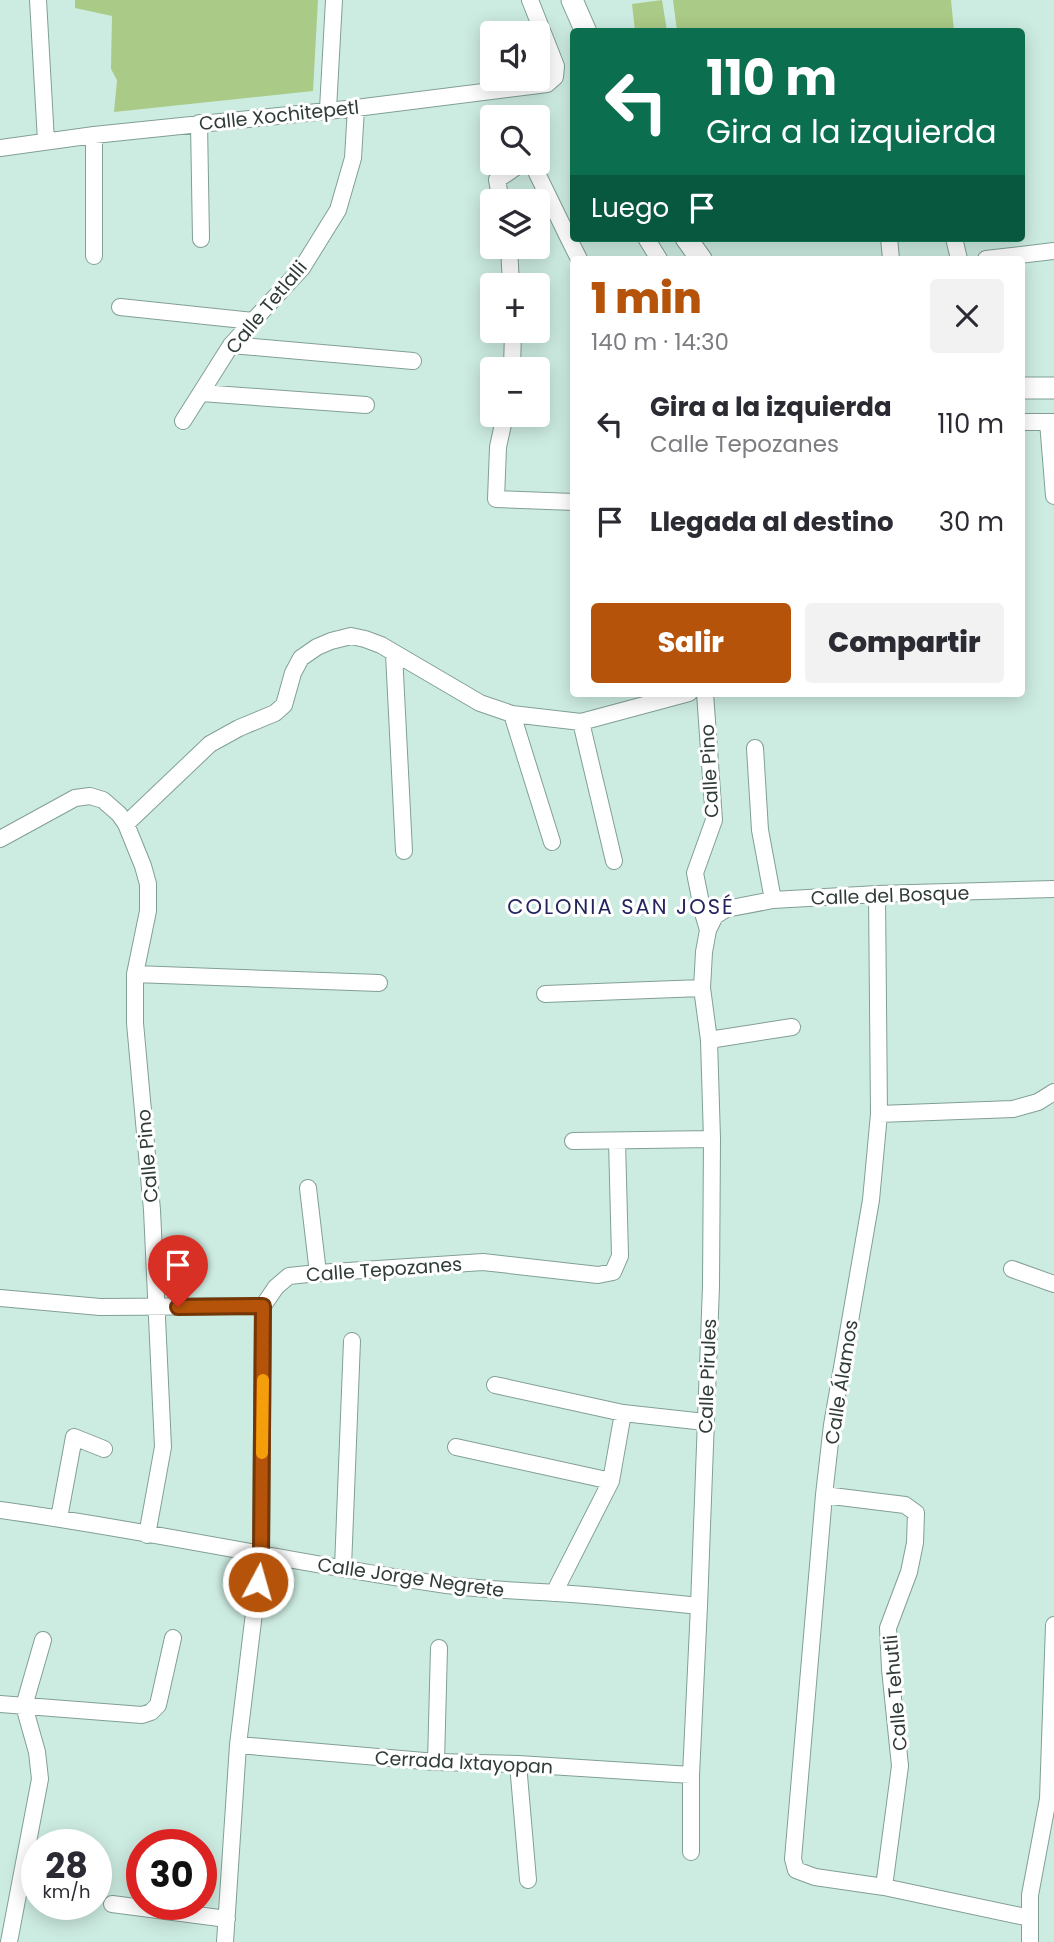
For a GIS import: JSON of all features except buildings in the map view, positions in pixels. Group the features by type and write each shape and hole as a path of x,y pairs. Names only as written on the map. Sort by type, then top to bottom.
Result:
{"street":[{"path":"38,0 46,141"},
{"path":"328,110 334,0"},
{"name":"Calle Xochitepetl","path":"0,148 547,84 555,77 556,65 530,0"},
{"path":"572,0 584,28"},
{"name":"Calle Tetlalli","path":"183,421 231,345 302,268 338,210 353,158 356,107"},
{"path":"199,123 201,239"},
{"path":"94,135 94,256"},
{"path":"499,189 497,180 504,175"},
{"path":"538,175 570,234"},
{"path":"1012,256 1054,251"},
{"path":"120,307 253,321"},
{"path":"231,345 414,361"},
{"path":"1025,388 1054,388"},
{"path":"201,393 366,405"},
{"path":"1025,422 1051,422 1054,496"},
{"path":"502,427 498,447 496,499 570,502"},
{"path":"0,839 75,798 90,796 103,800 126,824 211,744 239,728 275,713 284,705 293,673 301,658 317,647 351,636 381,645 480,703 512,714 581,722 674,697"},
{"path":"394,654 404,851"},
{"name":"Calle Pino","path":"705,697 714,820 695,873 708,930"},
{"path":"512,714 552,842"},
{"path":"581,722 614,861"},
{"path":"755,748 760,830 773,900"},
{"name":"Calle Pino","path":"126,824 148,884 148,911 135,974 135,1023 152,1210 163,1447 147,1535"},
{"name":"Calle del Bosque","path":"708,930 715,916 726,909 773,900 1054,889"},
{"name":"Calle Álamos","path":"877,894 878,1114 871,1200 832,1426 793,1859 796,1870 815,1877 884,1887"},
{"name":"Calle Pirules","path":"691,1852 691,1775 711,1286 712,1139 709,1040 702,988 708,930"},
{"path":"135,974 379,984"},
{"path":"545,994 702,988"},
{"path":"709,1040 792,1027"},
{"path":"878,1114 1013,1109 1038,1102 1054,1092"},
{"path":"573,1141 712,1139"},
{"name":"Calle Tepozanes","path":"263,1306 276,1287 289,1276 318,1273 483,1262 598,1275 613,1272 620,1256 617,1141"},
{"path":"308,1188 318,1273"},
{"path":"1012,1269 1054,1284"},
{"path":"0,1298 100,1307 263,1306 261,1555 238,1745 225,1942"},
{"path":"343,1567 352,1341"},
{"path":"495,1385 623,1413 705,1422"},
{"path":"554,1593 611,1481 623,1413"},
{"path":"59,1518 74,1437 104,1449"},
{"path":"456,1447 611,1481"},
{"name":"Calle Tehutli","path":"824,1495 905,1505 916,1513 915,1543 909,1572 888,1629 900,1766 884,1887"},
{"name":"Calle Jorge Negrete","path":"0,1510 441,1584 507,1592 554,1593 699,1606"},
{"path":"1030,1942 1030,1895 1048,1799 1054,1625"},
{"path":"0,1704 142,1715 152,1712 158,1704 173,1638"},
{"path":"9,1942 40,1779 37,1752 24,1706 43,1640"},
{"path":"436,1762 439,1648"},
{"name":"Cerrada Ixtayopan","path":"238,1745 436,1762 691,1775"},
{"path":"518,1765 528,1880"},
{"path":"884,1887 1030,1918"},
{"path":"112,1904 226,1919"}],"green space":[{"path":"75,0 318,0 313,91 114,112 117,80 111,69 112,16 75,8"},
{"path":"662,0 667,28 635,28 632,4"},
{"path":"673,0 951,0 954,28 677,28"}],"slow traffic":[{"path":"262,1453 263,1380"}],"district":[{"name":"COLONIA SAN JOSÉ","path":"621,907"}],"route":[{"path":"178,1307 263,1306 261,1555 258,1582"}]}
